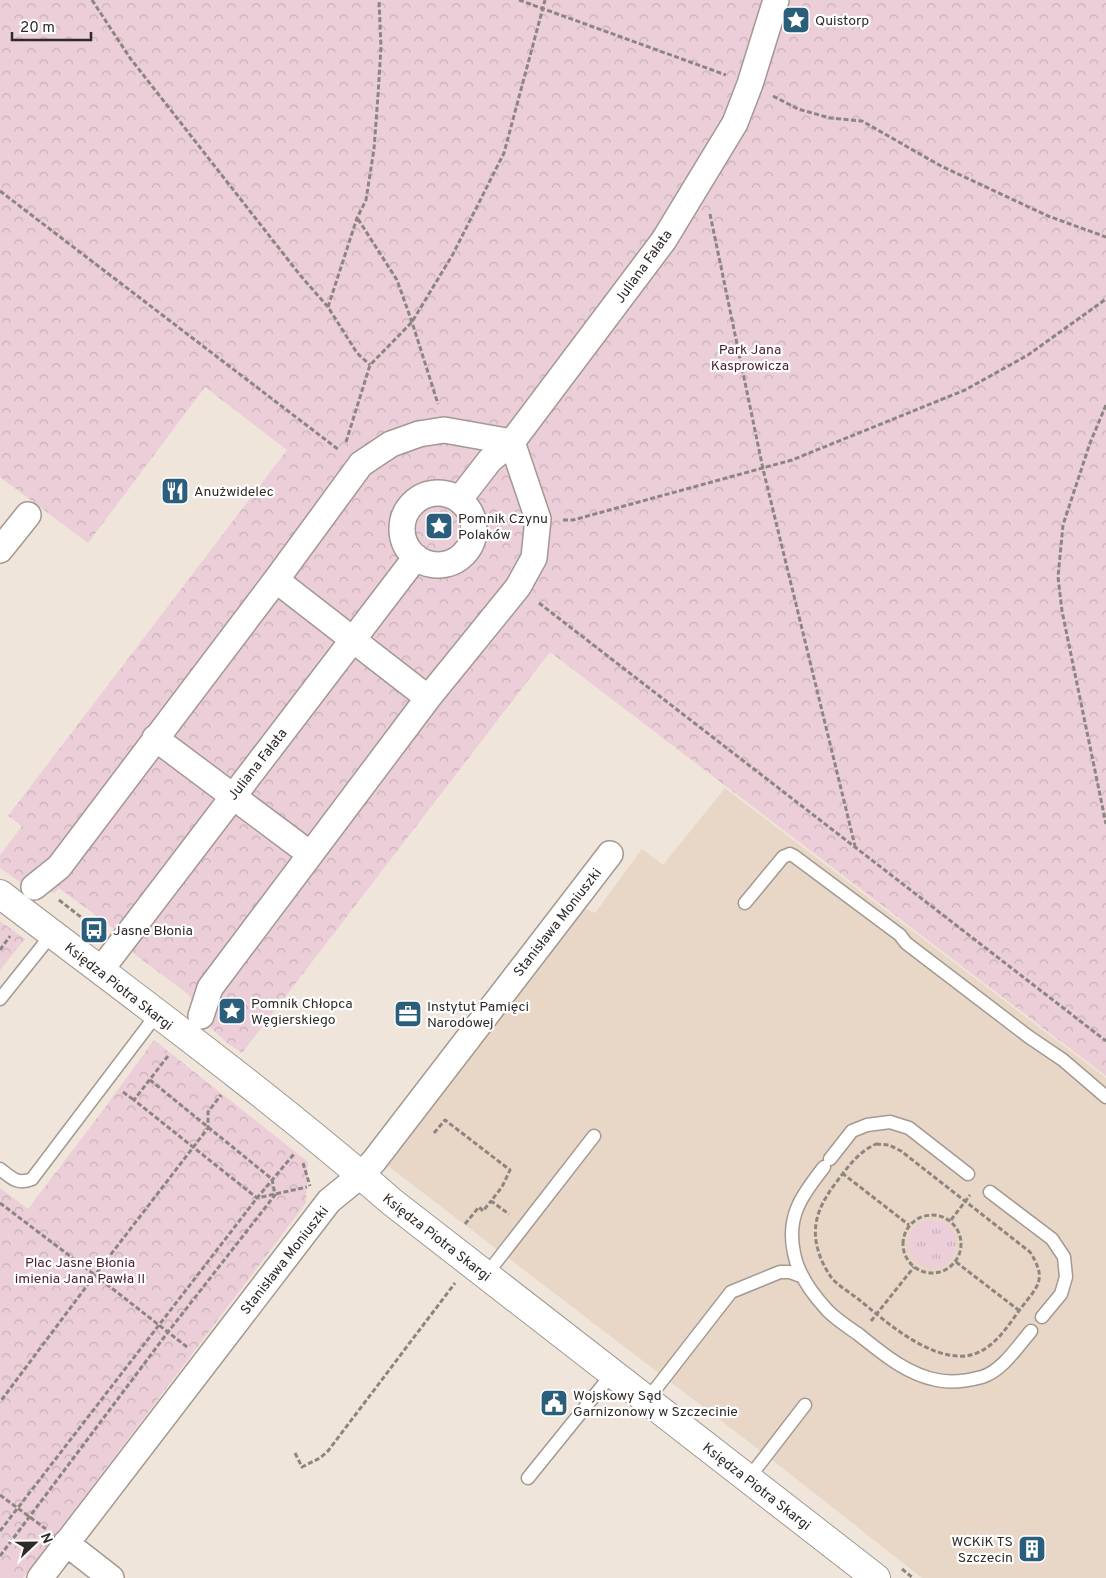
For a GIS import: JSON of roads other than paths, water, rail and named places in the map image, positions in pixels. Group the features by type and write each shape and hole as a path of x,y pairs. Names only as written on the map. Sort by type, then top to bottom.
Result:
{"street":[{"name":"Juliana Fałata","path":"459,500 490,460 512,442 664,240 734,123 750,84 776,0"},
{"path":"34,887 59,866 276,580 361,464 391,444 419,434 444,430 512,442 538,519 534,558 518,587 428,698 210,988 200,1016"},
{"path":"433,494 446,494 459,500 468,510 473,522 473,536 465,552 455,560 442,564 429,564 416,557 408,549 402,536 402,523 410,506 420,498 433,494"},
{"path":"0,550 28,515"},
{"name":"Juliana Fałata","path":"100,971 416,557"},
{"path":"276,580 428,698"},
{"path":"155,738 310,854"},
{"name":"Stanisława Moniuszki","path":"40,1578 329,1201 361,1175 374,1161 610,854"},
{"name":"Księdza Piotra Skargi","path":"0,894 281,1110 392,1202 876,1578"},
{"path":"66,1543 111,1578"}],"lane":[{"path":"745,903 783,857 790,854 794,856 900,935 906,943 1029,1038 1063,1060 1106,1097"},
{"path":"0,999 52,934"},
{"path":"0,1169 16,1182 25,1182 32,1178 156,1014"},
{"path":"968,1174 908,1128 890,1122 867,1125 852,1131 830,1165 804,1192 796,1210 792,1233 793,1252 798,1268 808,1286 832,1315 894,1362 936,1380 961,1382 984,1376 1006,1361 1031,1331"},
{"path":"486,1275 594,1136"},
{"path":"990,1192 1052,1239 1064,1257 1066,1278 1061,1294 1042,1318"},
{"path":"780,1272 793,1252"},
{"path":"647,1400 731,1292 780,1272 790,1272 803,1277"},
{"path":"528,1478 612,1374"},
{"path":"748,1479 805,1405"}],"place":[{"name":"Quistorp","path":"796,20"},
{"name":"Anużwidelec","path":"175,491"},
{"name":"Pomnik Czynu Polaków","path":"439,526"},
{"name":"Jasne Błonia","path":"94,930"},
{"name":"Pomnik Chłopca Węgierskiego","path":"232,1011"},
{"name":"Instytut Pamięci Narodowej","path":"408,1014"},
{"name":"Wojskowy Sąd Garnizonowy w Szczecinie","path":"554,1403"},
{"name":"WCKiK TS Szczecin","path":"1032,1549"}],"park label":[{"name":"Park Jana Kasprowicza","path":"750,358"},
{"name":"Plac Jasne Błonia imienia Jana Pawła II","path":"80,1270"}]}
